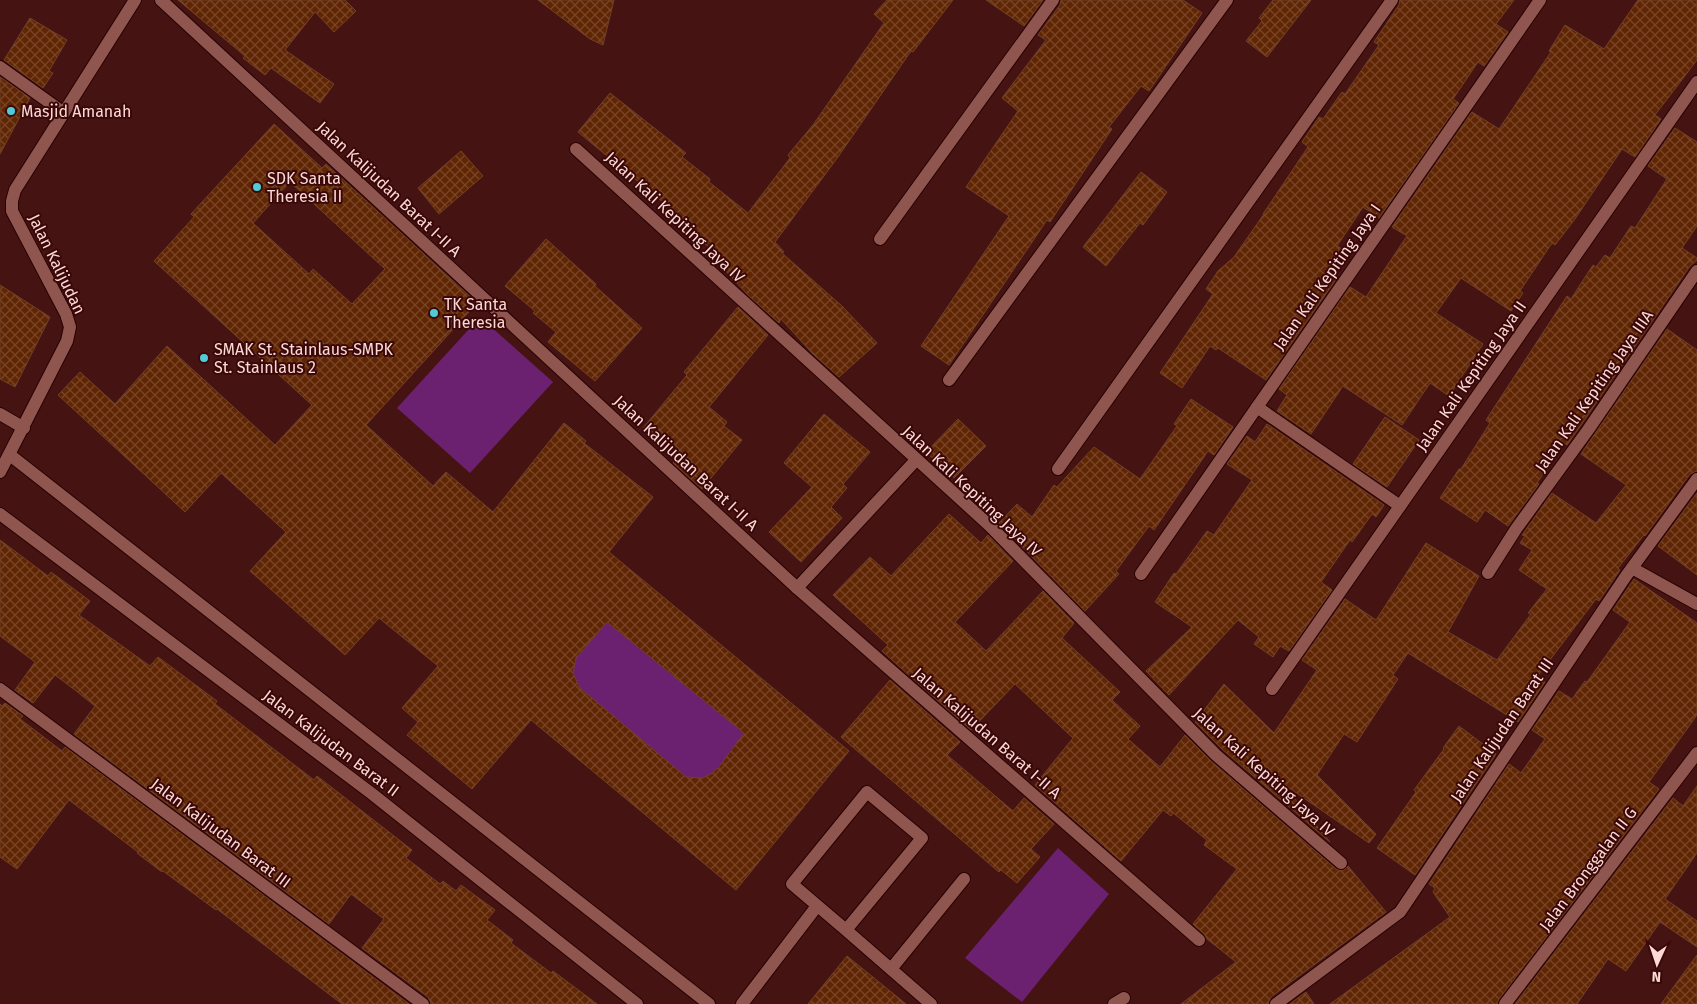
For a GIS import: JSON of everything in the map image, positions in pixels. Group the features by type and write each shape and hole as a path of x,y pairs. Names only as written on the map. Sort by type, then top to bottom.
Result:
{"street":[{"name":"Jalan Kalijudan","path":"0,472 67,341 70,327 66,314 12,211 15,190 135,0"},
{"name":"Jalan Kalijudan Barat I-II A","path":"161,0 797,588 1199,940"},
{"path":"880,238 1053,0"},
{"path":"949,380 1227,0"},
{"path":"1058,469 1392,0"},
{"name":"Jalan Kali Kepiting Jaya I","path":"1142,574 1540,0"},
{"path":"0,67 64,113"},
{"name":"Jalan Kali Kepiting Jaya II","path":"1272,689 1697,82"},
{"name":"Jalan Kali Kepiting Jaya IV","path":"576,149 989,525 1216,755 1341,863"},
{"name":"Jalan Kali Kepiting Jaya IIIA","path":"1488,572 1516,529 1593,422 1697,271"},
{"path":"1257,407 1400,506"},
{"path":"0,414 24,428"},
{"path":"10,454 710,1004"},
{"path":"797,588 916,460"},
{"name":"Jalan Kalijudan Barat III","path":"1276,1004 1400,912 1632,568 1697,479"},
{"name":"Jalan Kalijudan Barat II","path":"1,515 371,793 637,1004"},
{"path":"1632,568 1697,604"},
{"name":"Jalan Kalijudan Barat III","path":"0,688 422,1004"},
{"name":"Jalan Bronggalan II G","path":"1506,1004 1697,753"},
{"path":"846,930 922,838 867,792 792,884 932,1004"},
{"path":"891,969 964,879"},
{"path":"742,1004 817,906"}],"shaded area":[{"path":"480,317 553,382 470,473 397,408"},
{"path":"607,622 744,733 715,771 703,778 686,777 580,689 573,673 576,658"},
{"path":"1058,848 1109,894 1022,1002 965,958"}],"building":[{"path":"178,0 345,0 356,11 334,32 315,12 285,50 334,84 320,103 271,68 265,75"},
{"path":"538,0 614,0 603,45 590,39"},
{"path":"887,0 953,0 913,52 911,51 838,157 775,242 784,252 782,253 842,306 877,343 839,377 813,354 781,319 779,323 748,295 711,255 714,251 659,209 664,203 578,132 610,93 686,153 682,157 710,179 709,182 748,213 790,158 788,155 813,125 884,23 874,14"},
{"path":"986,0 1043,0 1024,26"},
{"path":"1061,0 1183,0 1202,13 1149,91 1141,86 1109,127 1112,129 1050,222 1047,220 949,365 921,346 1009,216 966,187 1018,111 1002,98 1046,40 1038,35 1060,5"},
{"path":"1273,0 1311,0 1267,57 1246,41 1262,21 1259,18"},
{"path":"1400,0 1514,0 1496,24 1508,32 1484,66 1478,62 1453,99 1459,103 1379,218 1363,207 1337,246 1344,250 1328,272 1337,278 1266,380 1218,348 1216,350 1210,346 1182,388 1160,373 1213,294 1206,289 1218,271 1234,257 1264,214 1308,147 1302,142 1319,117 1323,119 1342,92 1345,94 1379,45 1374,42 1399,5"},
{"path":"1638,0 1697,0 1697,60 1655,115 1661,119 1635,157 1622,149 1575,219 1555,245 1552,243 1520,291 1523,293 1511,311 1461,278 1436,313 1483,344 1449,396 1430,383 1402,425 1343,386 1311,434 1277,411 1287,395 1279,389 1350,287 1366,297 1407,236 1392,227 1472,112 1499,129 1551,52 1549,51 1565,25 1604,49"},
{"path":"30,18 67,40 49,71 53,73 43,88 4,60"},
{"name":"Masjid Amanah","path":"0,77 30,98 0,154"},
{"path":"274,124 322,168 326,164 477,303 366,425 433,486 446,472 493,512 564,423 586,441 584,443 653,497 609,552 849,751 736,890 531,720 472,789 407,735 418,722 402,708 438,666 379,618 345,655 250,571 286,532 221,473 185,512 58,395 80,372 115,404 167,346 275,445 312,405 154,261 194,217 191,214","holes":["290,182 385,269 352,304 313,269 309,274 253,223","607,622 744,733 719,767 711,774 702,778 686,777 580,688 573,673 576,658"]},
{"path":"1675,128 1697,142 1697,226 1682,248 1697,258 1697,260 1690,266 1567,445 1564,443 1537,483 1539,484 1508,526 1485,510 1477,522 1440,498 1490,423 1486,420 1567,296 1571,299 1593,265 1596,267 1605,255 1610,258 1631,226 1635,228 1667,179 1648,166"},
{"path":"461,151 483,176 439,214 418,188"},
{"path":"1141,172 1167,192 1143,225 1140,223 1106,266 1083,247"},
{"path":"546,239 642,328 595,381 548,342 556,332 533,313 535,311 505,286"},
{"path":"0,285 50,317 15,387 0,379"},
{"path":"738,307 768,335 709,407 727,422 724,426 742,440 702,489 673,463 677,458 643,428 687,375 684,372"},
{"path":"1667,329 1697,350 1697,471 1690,474 1645,536 1618,568 1620,570 1599,601 1596,599 1537,677 1545,682 1518,722 1408,653 1393,675 1398,679 1357,742 1344,734 1317,775 1376,834 1369,843 1282,783 1330,842 1222,749 1195,722 1224,684 1274,733 1317,670 1302,660 1345,599 1376,620 1426,543 1479,576 1448,632 1497,660 1531,614 1528,613 1547,589 1519,570 1532,550 1520,543 1525,536 1522,535 1552,493 1596,523 1626,485 1581,454"},
{"path":"1191,399 1233,427 1214,455 1208,451 1154,530 1149,526 1116,571 1119,574 1085,611 999,523 1017,504 1032,517 1054,485 1057,487 1094,447 1140,479 1177,426 1174,424"},
{"path":"824,414 870,452 843,484 847,488 831,507 842,518 801,562 769,532 812,487 784,463"},
{"path":"1385,417 1419,440 1387,487 1353,464"},
{"path":"958,419 986,446 954,478 926,452"},
{"path":"1267,424 1384,505 1376,517 1372,514 1352,542 1350,540 1321,582 1332,590 1289,651 1280,646 1273,657 1254,644 1259,637 1238,620 1169,695 1146,671 1192,627 1155,602 1174,573 1176,574 1207,531 1214,535 1252,480 1227,464 1247,436 1255,442"},
{"path":"1697,493 1697,575 1658,546"},
{"path":"949,514 981,543 988,535 1013,561 955,622 986,651 1043,591 1074,623 1062,638 1120,692 1112,700 1140,726 1128,739 1160,767 1185,735 1211,761 1336,869 1343,871 1348,866 1386,912 1271,997 1268,1004 1181,1004 1236,962 1207,939 1193,924 1237,869 1204,845 1207,840 1173,813 1171,816 1163,810 1121,861 1035,785 1073,738 1015,684 971,730 882,651 888,645 833,595 870,557 891,576"},
{"path":"0,540 48,576 51,572 90,601 79,615 150,666 158,657 217,701 215,704 314,780 317,776 412,850 406,858 440,884 443,881 456,891 461,885 495,910 487,920 513,940 511,943 597,1004 431,1004 428,997 362,948 384,919 351,894 329,924 74,734 95,706 55,675 33,703 15,690 35,662 0,636"},
{"path":"1634,579 1697,623 1697,715 1649,782 1659,789 1497,1004 1330,1004 1450,917 1433,892 1435,888 1429,884 1509,764 1521,773 1545,739 1532,730 1559,691 1572,699 1585,681 1587,682 1630,622 1613,610"},
{"path":"890,680 960,742 947,755 1013,811 1024,798 1054,824 1031,849 1040,857 1017,883 1001,870 999,872 841,737"},
{"path":"5,703 23,716 20,719 62,751 65,747 409,1004 342,1004 217,909 162,872 69,800 17,869 0,857 0,704 2,706"},
{"path":"1459,726 1496,754 1415,875 1377,848 1416,792 1414,790"},
{"path":"1697,786 1697,853 1665,899 1697,921 1697,947 1660,922 1626,971 1608,959 1577,1004 1515,1004 1673,798 1683,806"},
{"path":"1697,955 1697,1004 1661,1004"},
{"path":"847,956 906,1004 808,1004"},
{"path":"1306,992 1314,1004 1290,1004"}],"place":[{"name":"Masjid Amanah","path":"11,111"},
{"name":"SDK Santa Theresia II","path":"257,187"},
{"name":"TK Santa Theresia","path":"434,313"},
{"name":"SMAK St. Stainlaus-SMPK St. Stainlaus 2","path":"204,358"}]}
